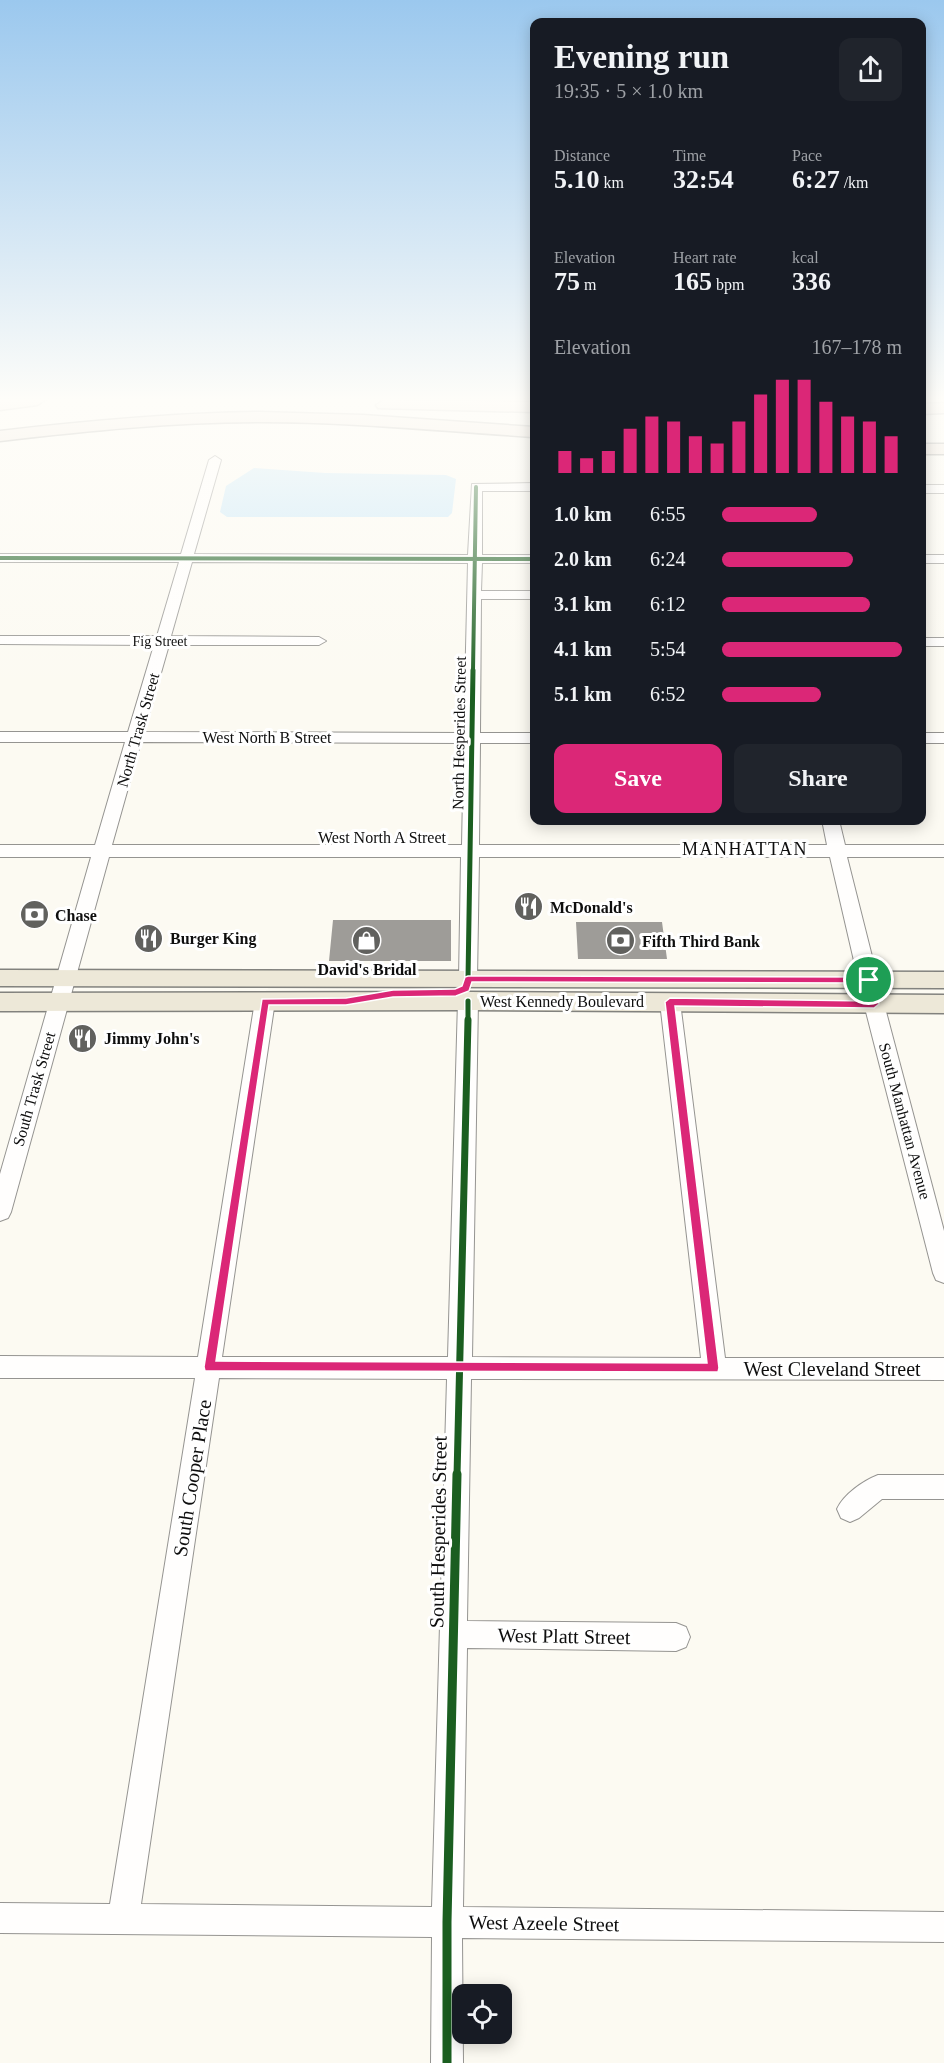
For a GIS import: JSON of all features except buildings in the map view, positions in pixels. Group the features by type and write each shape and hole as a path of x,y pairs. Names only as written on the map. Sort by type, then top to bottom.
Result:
{"main road":[{"name":"West Kennedy Boulevard","path":"0,978 468,990 670,1002 944,1004"},
{"name":"West Kennedy Boulevard","path":"468,990 468,995 474,990 541,988 569,979 944,980"},
{"name":"West Kennedy Boulevard","path":"0,1002 346,1001 468,990"}],"street":[{"name":"North Trask Street","path":"58,1001 205,496"},
{"name":"North Hesperides Street","path":"468,990 476,496"},
{"path":"0,558 530,559"},
{"path":"926,559 944,559"},
{"path":"475,595 530,596"},
{"name":"Fig Street","path":"0,640 319,641"},
{"path":"926,642 944,642"},
{"name":"West North B Street","path":"0,737 530,738"},
{"path":"926,738 944,738"},
{"name":"South Manhattan Avenue","path":"831,825 874,1004 944,1273"},
{"name":"West North A Street","path":"0,850 944,851"},
{"name":"South Hesperides Street","path":"447,2063 447,1922 468,990"},
{"name":"South Trask Street","path":"0,1212 58,1001"},
{"name":"South Cooper Place","path":"123,1919 265,1001"},
{"path":"670,1002 714,1368"},
{"name":"West Cleveland Street","path":"0,1366 944,1369"},
{"path":"850,1509 878,1487 944,1487"},
{"name":"West Platt Street","path":"453,1634 676,1637"},
{"name":"West Azeele Street","path":"0,1917 944,1926"}],"water":[{"path":"224,496 454,496 452,513 448,517 227,517 220,512"}],"cycle path":[{"path":"468,979 476,496"},
{"path":"0,558 530,559"},
{"path":"447,2063 447,1922 468,1001"}],"place":[{"name":"McDonald's","path":"529,907"},
{"name":"Chase","path":"34,915"},
{"name":"Burger King","path":"149,938"},
{"name":"David's Bridal","path":"367,941"},
{"name":"Fifth Third Bank","path":"621,941"},
{"name":"Jimmy John's","path":"83,1038"}],"district":[{"name":"MANHATTAN","path":"745,849"}],"route":[{"path":"468,979 869,980 874,1004 670,1002 714,1368 210,1367 265,1001 346,1001 393,993 456,993 466,988 468,979"}]}
